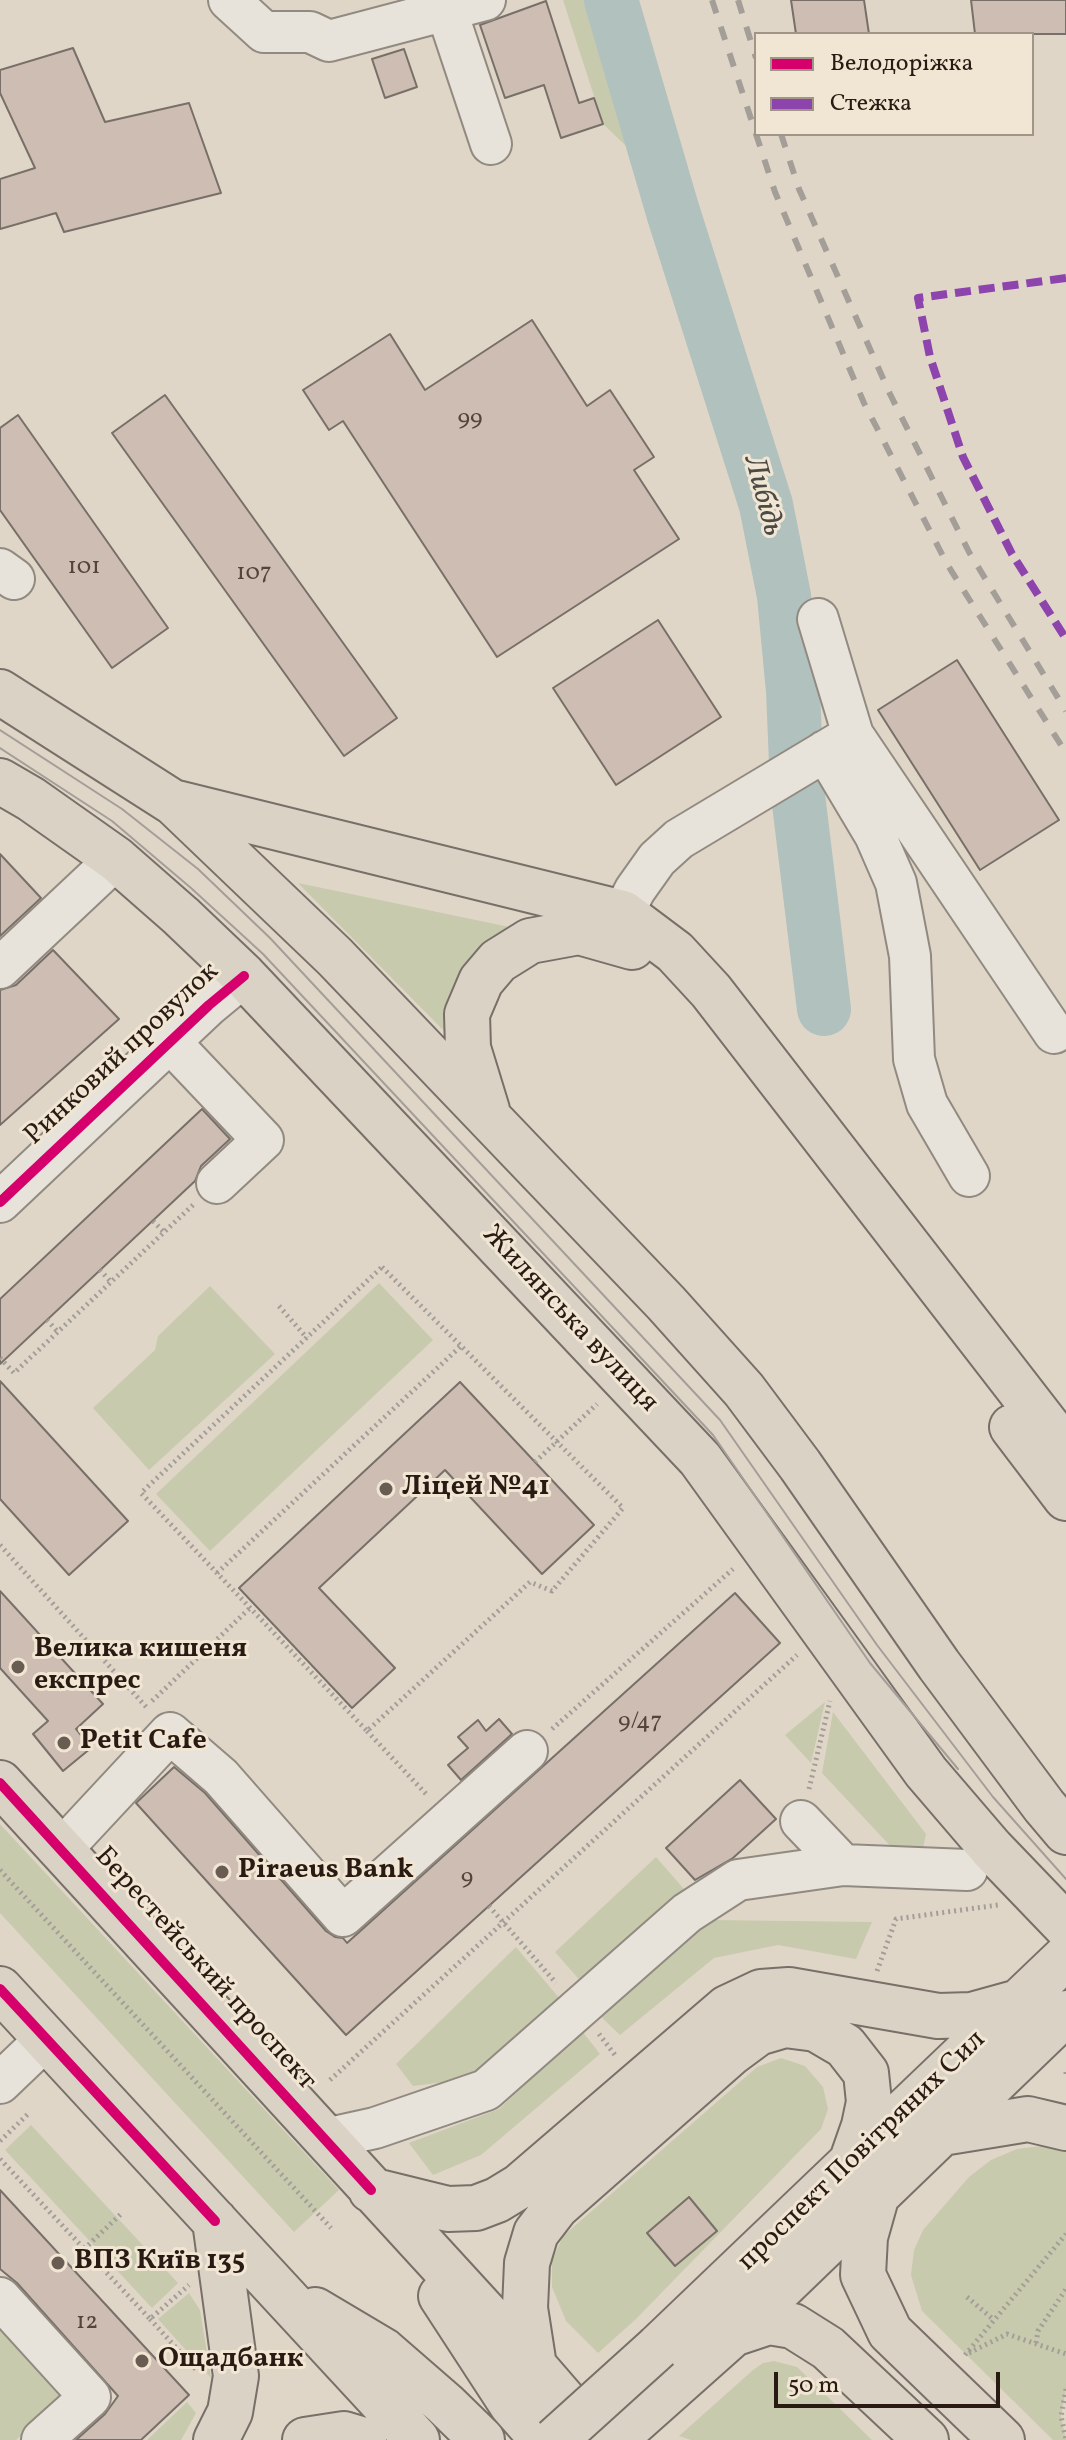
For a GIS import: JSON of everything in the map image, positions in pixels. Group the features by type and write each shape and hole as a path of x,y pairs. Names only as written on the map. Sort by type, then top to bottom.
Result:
{"main road":[{"path":"0,692 174,803 335,957 666,1303 744,1390 939,1665 1066,1832"},
{"name":"Жилянська вулиця","path":"0,781 116,859 244,976 700,1459 926,1772 992,1849 1066,1926"},
{"path":"174,803 623,913 675,952 711,991 1066,1450"},
{"path":"490,1120 468,1048 467,1014 481,981 498,961 530,941 579,932 631,946 676,989 736,1062 1066,1498"},
{"name":"Берестейський проспект","path":"0,1783 534,2366 598,2440"},
{"name":"проспект Повітряних Сил","path":"672,2361 733,2334 863,2182 942,2133 1046,2014 1066,1957"},
{"path":"0,1989 417,2440"},
{"path":"371,2190 448,2209 476,2208 497,2200 520,2186 727,2008 761,1992 789,1990 938,2016 1046,2014"},
{"name":"проспект Повітряних Сил","path":"672,2361 1046,2014"},
{"path":"534,2366 525,2308 527,2263 536,2233 556,2207 731,2053 758,2033 785,2025 816,2029 845,2046 866,2073 869,2102 864,2126 863,2275 890,2332 1002,2440"},
{"path":"942,2133 1028,2119 1066,2128"},
{"name":"Берестейський проспект","path":"371,2190 512,2405 543,2440"},
{"path":"215,2221 236,2376 230,2412 216,2440"},
{"path":"272,2284 384,2351 482,2440"},
{"path":"733,2334 769,2322 793,2326 828,2348 926,2440"},
{"path":"555,2440 672,2361"},
{"path":"614,2440 672,2361"},
{"path":"305,2440 344,2434 364,2440"}],"street":[{"path":"229,0 264,32 304,16 329,41 444,6 485,0"},
{"path":"444,6 491,144"},
{"path":"818,619 829,749 875,835 896,883 910,956 914,1059 927,1104 969,1176"},
{"path":"623,913 657,859 679,839 829,749"},
{"path":"829,749 1054,1033"},
{"path":"0,968 116,859"},
{"name":"Ринковий провулок","path":"0,1202 244,976"},
{"path":"170,1042 263,1140 217,1183"},
{"path":"61,1850 158,1720 221,1777 343,1916 527,1751"},
{"path":"801,1821 843,1865"},
{"path":"325,2139 375,2128 486,2090 687,1913 738,1880 843,1865 967,1870"},
{"path":"0,2083 46,2039"},
{"path":"0,2298 90,2397 42,2440"}],"path":[{"path":"0,1358 14,1373 217,1183"},
{"path":"153,1221 164,1232"},
{"path":"367,1731 530,1582 552,1591 623,1508 382,1267 141,1493 450,1820"},
{"path":"100,1270 111,1282"},
{"path":"279,1306 307,1338"},
{"path":"47,1320 58,1332"},
{"path":"217,1573 461,1346"},
{"path":"535,1462 597,1404"},
{"path":"0,1545 158,1720 250,1608"},
{"path":"527,1751 733,1569"},
{"path":"330,2080 797,1654"},
{"path":"801,1821 831,1699"},
{"path":"0,1870 331,2228"},
{"path":"875,1975 896,1919 1003,1905"},
{"path":"489,1906 578,2009"},
{"path":"0,2141 30,2112"},
{"path":"0,2159 203,2377"},
{"path":"84,2249 123,2212"},
{"path":"1066,2234 965,2355 1007,2334 1066,2354"},
{"path":"150,2319 190,2284"},
{"path":"1036,2343 1038,2331 1066,2289"},
{"path":"967,2297 994,2320"},
{"path":"1066,2389 1061,2416 1066,2439"}],"green space":[{"path":"563,0 631,0 632,21 652,74 667,157 645,164 603,124"},
{"path":"298,883 519,929 447,1034"},
{"path":"379,1283 433,1340 210,1551 156,1494"},
{"path":"210,1286 275,1354 149,1470 93,1408 155,1350 158,1336"},
{"path":"825,1702 811,1763 785,1735"},
{"path":"833,1712 926,1834 923,1848 905,1854 895,1851 822,1773"},
{"path":"0,1824 339,2190 294,2232 0,1913"},
{"path":"656,1857 684,1889 583,1984 555,1952"},
{"path":"710,1920 872,1922 856,1959 778,1945 714,1958 620,2035 598,2014"},
{"path":"516,1947 566,2006 485,2077 413,2086 396,2064"},
{"path":"582,2031 600,2054 481,2155 433,2175 409,2143 499,2109"},
{"path":"781,2058 805,2066 823,2087 828,2109 821,2129 635,2320 598,2353 566,2321 552,2287 552,2261 563,2236 757,2067"},
{"path":"31,2125 178,2283 152,2308 5,2150"},
{"path":"1050,2145 1066,2150 1066,2389 1061,2416 1066,2440 1053,2440 922,2311 911,2275 914,2250 923,2230 969,2177 991,2160 1017,2149"},
{"path":"189,2293 200,2310 211,2378 158,2319"},
{"path":"0,2315 68,2392 16,2440 0,2440"},
{"path":"774,2361 797,2367 872,2440 691,2440 679,2436 753,2370 763,2363"},
{"path":"187,2402 196,2413 181,2440 147,2440"}],"building":[{"path":"791,0 864,0 869,32 796,32"},
{"path":"971,0 1066,0 1066,34 975,32"},
{"path":"546,1 579,103 594,98 603,124 561,138 544,85 505,98 480,25"},
{"path":"73,48 105,122 189,103 221,193 64,232 56,213 0,229 0,179 35,168 0,93 0,70"},
{"path":"404,49 417,87 385,98 372,59"},
{"path":"532,320 587,406 610,390 654,457 634,470 679,539 497,657 343,421 329,430 303,390 390,334 425,390"},
{"path":"165,395 397,718 344,756 112,433"},
{"path":"18,415 168,628 112,668 0,510 0,428"},
{"path":"658,620 721,717 616,785 553,688"},
{"path":"957,660 1059,820 980,870 878,710"},
{"path":"0,854 41,898 0,936"},
{"path":"53,950 119,1019 0,1125 0,990 16,985"},
{"path":"202,1109 230,1139 201,1166 195,1181 0,1364 0,1299"},
{"path":"0,1381 128,1521 69,1575 0,1499"},
{"path":"460,1382 594,1525 542,1574 445,1470 319,1588 395,1668 352,1708 239,1588"},
{"path":"0,1591 103,1704 76,1729 91,1748 63,1771 33,1734 48,1721 0,1668"},
{"path":"735,1593 780,1643 346,2035 136,1803 174,1767 205,1793 326,1931 347,1943"},
{"path":"499,1719 512,1734 461,1780 448,1765 468,1748 458,1737 478,1720 486,1731"},
{"path":"740,1780 776,1819 733,1858 695,1880 666,1848"},
{"path":"0,2190 189,2395 141,2440 76,2440 105,2414 118,2396 17,2283 0,2269"},
{"path":"689,2197 717,2231 675,2266 647,2233"}],"waterway":[{"name":"Либідь","path":"611,0 673,212 766,505 784,596 793,691 797,787 824,1009"}],"tram line":[{"path":"0,730 122,809 198,869 270,938 720,1420 877,1645 993,1797 1066,1879"},
{"path":"0,748 112,821 263,954 713,1435 870,1663 958,1769"}],"railway":[{"path":"712,0 754,128"},
{"path":"738,0 754,52"},
{"path":"757,136 775,192 864,403 947,564 1066,753"},
{"path":"782,136 799,189 890,394 969,552 1066,711"}],"marked path":[{"path":"1066,278 918,298 930,357 963,457 1012,554 1066,639"}],"cycle path":[{"path":"0,1202 209,1005 244,976"},
{"path":"0,1783 371,2190"},
{"path":"0,1989 215,2221"}],"place":[{"name":"Ліцей №41","path":"386,1489"},
{"name":"Велика кишеня експрес","path":"18,1667"},
{"name":"Petit Cafe","path":"64,1743"},
{"name":"Piraeus Bank","path":"222,1872"},
{"name":"ВПЗ Київ 135","path":"58,2263"},
{"name":"Ощадбанк","path":"142,2361"}]}
